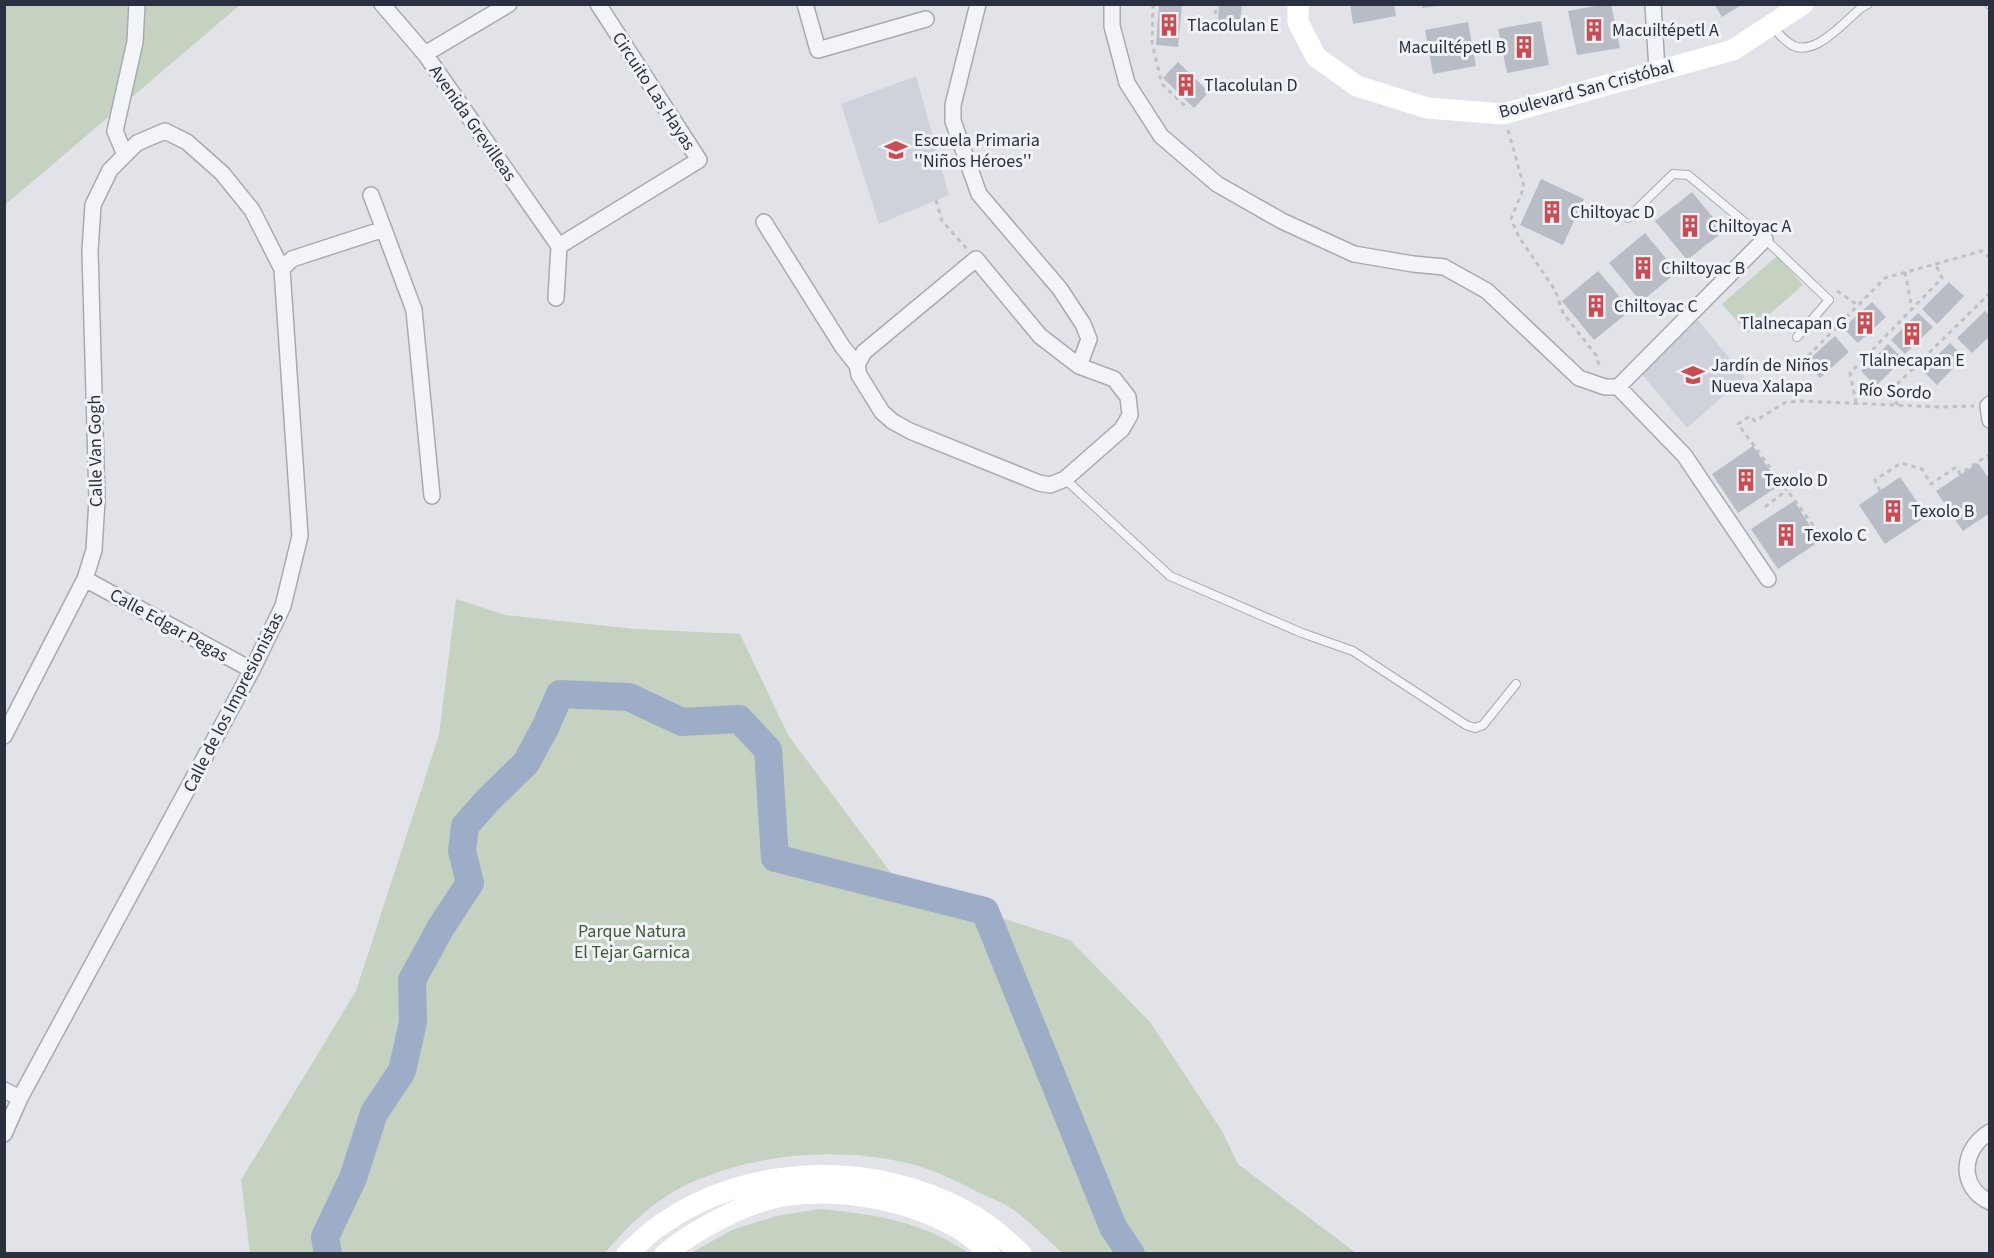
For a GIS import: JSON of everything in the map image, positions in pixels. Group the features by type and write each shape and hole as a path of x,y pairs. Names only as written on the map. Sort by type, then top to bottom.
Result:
{"main road":[{"name":"Boulevard San Cristóbal","path":"1298,4 1298,22 1316,57 1357,86 1427,108 1503,114 1733,50 1803,4"},
{"path":"627,1254 661,1224 697,1204 742,1185 786,1177 834,1176 885,1181 929,1195 967,1212 1021,1254"},
{"path":"665,1254 678,1243 713,1222 748,1206 787,1195 831,1194 880,1199 922,1211 959,1228 990,1254"}],"street":[{"path":"125,155 115,131 135,42 137,4"},
{"name":"Avenida Grevilleas","path":"382,4 425,54 559,246"},
{"path":"425,54 509,4"},
{"name":"Circuito Las Hayas","path":"559,246 699,160 598,4"},
{"path":"805,4 818,50 926,19"},
{"path":"978,4 953,105 953,121 979,194 1060,289 1083,324 1089,339 1080,366"},
{"path":"1112,4 1112,26 1126,83 1161,136 1217,184 1282,221 1354,254 1444,267 1487,291 1579,378 1612,387 1684,455 1768,579"},
{"path":"1653,4 1658,70"},
{"name":"Calle Van Gogh","path":"4,736 85,579 94,550 97,500 90,251 93,205 110,170 137,143 165,131"},
{"name":"Calle de los Impresionistas","path":"4,1134 20,1098 252,670 283,606 300,536 282,269 252,210 222,173 188,142 165,131"},
{"path":"370,195 414,310 432,496"},
{"path":"764,222 842,346 857,365 859,375 882,412 892,421 910,431 1039,483 1050,485 1065,479 1122,429 1130,415 1128,397 1114,379 1080,366 1040,336 976,259 864,352 857,365"},
{"path":"282,269 292,260 384,229"},
{"path":"1612,387 1765,239"},
{"path":"556,298 559,246"},
{"name":"Calle Edgar Pegas","path":"85,579 252,670"},
{"path":"4,1090 20,1098"},
{"path":"1989,1132 1977,1140 1970,1151 1967,1164 1968,1177 1974,1189 1989,1202"}],"lane":[{"path":"1771,25 1790,44 1800,48 1811,47 1821,42 1868,4"},
{"path":"1628,218 1673,174 1688,175 1765,239 1830,300 1797,337"},
{"path":"1065,479 1170,576 1302,633 1353,651 1466,726 1476,728 1483,725 1516,684"}],"path":[{"path":"1154,4 1152,43 1162,84 1186,107"},
{"path":"1215,4 1215,23"},
{"path":"1503,114 1524,187 1511,219 1519,237 1556,290 1563,313 1596,355 1612,387"},
{"path":"936,200 942,221 976,259"},
{"path":"1808,356 1886,278 1982,251 1989,258"},
{"path":"1856,403 1850,373 1942,278 1936,264"},
{"path":"1905,272 1912,309"},
{"path":"1830,300 1837,291 1858,305"},
{"path":"1898,405 1889,392 1989,293"},
{"name":"Río Sordo","path":"1787,490 1738,424 1750,416 1755,421 1786,402 1801,401 1989,410"},
{"path":"1880,490 1875,480 1901,463 1922,469 1931,484 1956,467 1960,474 1989,454"},
{"path":"1765,507 1787,490 1824,540"}],"shaded area":[{"name":"Escuela Primaria ''Niños Héroes''","path":"916,76 949,195 879,224 841,104"},
{"name":"Jardín de Niños Nueva Xalapa","path":"1698,320 1745,377 1687,428 1641,373"}],"green space":[{"path":"5,5 240,5 5,205"},
{"path":"1777,256 1803,285 1748,333 1722,304"},
{"name":"Parque Natura El Tejar Garnica","path":"456,599 505,615 635,629 740,634 788,735 900,885 1070,940 1150,1022 1222,1131 1238,1164 1356,1253 1062,1253 1011,1208 945,1176 911,1164 883,1158 826,1154 769,1159 741,1165 688,1184 665,1197 643,1214 605,1253 250,1253 241,1180 356,991 439,735"},
{"path":"820,1209 880,1217 915,1226 969,1253 691,1253 732,1230 776,1216"}],"building":[{"name":"Tlacolulan E","path":"1159,4 1182,4 1178,47 1156,45"},
{"path":"1219,4 1242,4 1240,23 1218,21"},
{"path":"1350,4 1394,4 1396,16 1353,24"},
{"path":"1422,4 1437,4 1437,6 1422,8"},
{"name":"Macuiltépetl A","path":"1611,4 1620,48 1577,55 1568,11"},
{"path":"1714,4 1743,4 1722,17"},
{"name":"Macuiltépetl B","path":"1541,21 1549,65 1507,73 1498,29"},
{"path":"1468,22 1476,66 1433,74 1425,30"},
{"name":"Tlacolulan D","path":"1178,62 1209,92 1194,108 1163,78"},
{"name":"Chiltoyac D","path":"1541,179 1584,199 1563,245 1520,225"},
{"name":"Chiltoyac A","path":"1692,192 1724,231 1687,260 1655,221"},
{"name":"Chiltoyac B","path":"1645,233 1677,272 1641,302 1609,263"},
{"name":"Chiltoyac C","path":"1598,271 1631,310 1594,340 1562,301"},
{"path":"1949,282 1964,296 1937,324 1922,309"},
{"name":"Tlalnecapan G","path":"1872,302 1886,317 1858,343 1843,328"},
{"path":"1985,311 1990,316 1990,336 1972,353 1957,338"},
{"name":"Tlalnecapan E","path":"1918,313 1933,327 1905,354 1891,340"},
{"path":"1835,336 1849,352 1820,378 1806,362"},
{"path":"1950,343 1964,357 1937,385 1922,370"},
{"path":"1888,344 1903,359 1876,386 1861,371"},
{"name":"Texolo D","path":"1753,446 1780,485 1738,513 1712,474"},
{"path":"1978,463 1990,480 1990,513 1963,531 1936,491"},
{"name":"Texolo B","path":"1900,477 1927,516 1885,544 1859,505"},
{"name":"Texolo C","path":"1794,501 1820,541 1778,569 1751,529"}],"waterway":[{"path":"328,1254 325,1237 353,1178 374,1113 402,1071 413,1022 412,980 441,927 470,883 462,851 465,826 526,763 560,694 629,697 682,722 739,719 768,750 775,858 985,911 1113,1227 1131,1254"}],"place":[{"name":"Tlacolulan E","path":"1169,25"},
{"name":"Macuiltépetl A","path":"1594,30"},
{"name":"Macuiltépetl B","path":"1524,47"},
{"name":"Tlacolulan D","path":"1186,85"},
{"name":"Escuela Primaria ''Niños Héroes''","path":"896,150"},
{"name":"Chiltoyac D","path":"1552,212"},
{"name":"Chiltoyac A","path":"1690,226"},
{"name":"Chiltoyac B","path":"1643,268"},
{"name":"Chiltoyac C","path":"1596,306"},
{"name":"Tlalnecapan G","path":"1865,323"},
{"name":"Tlalnecapan E","path":"1912,334"},
{"name":"Jardín de Niños Nueva Xalapa","path":"1693,375"},
{"name":"Texolo D","path":"1746,480"},
{"name":"Texolo B","path":"1893,511"},
{"name":"Texolo C","path":"1786,535"}]}
